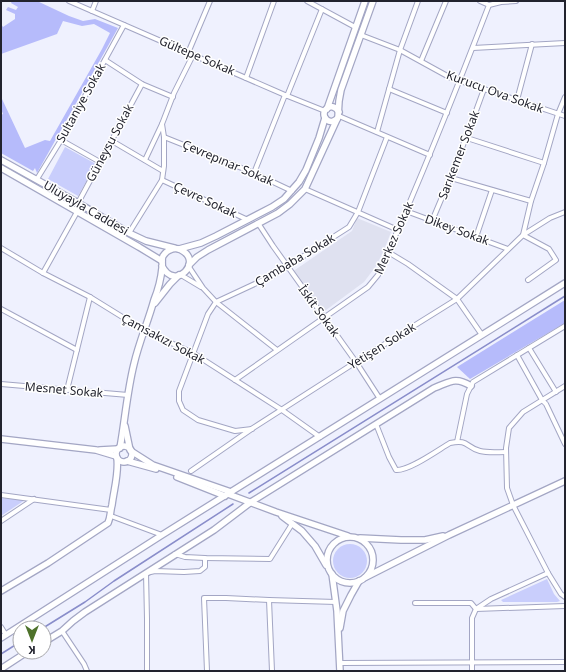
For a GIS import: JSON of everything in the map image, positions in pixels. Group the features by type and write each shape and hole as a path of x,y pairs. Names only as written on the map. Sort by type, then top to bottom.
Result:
{"street":[{"name":"Gültepe Sokak","path":"69,1 286,95 326,110"},
{"path":"92,11 96,1"},
{"path":"188,52 210,1"},
{"path":"246,78 274,1"},
{"path":"307,1 355,27"},
{"path":"1,591 108,523 111,513 118,465 116,452 119,448 134,362 153,306 160,279 163,257 169,250 201,242 249,220 272,208 292,191 306,170 320,138 325,118 324,113 365,1"},
{"path":"153,306 170,284 208,250 278,213 305,189 338,116 341,90 373,1"},
{"path":"377,132 400,50 418,1"},
{"path":"421,61 446,1"},
{"path":"480,1 490,5 502,1 516,1"},
{"name":"Merkez Sokak","path":"235,380 368,287 378,275 430,154 490,5"},
{"path":"254,173 322,9"},
{"name":"Sultaniye Sokak","path":"37,179 61,140 124,25"},
{"name":"Kurucu Ova Sokak","path":"361,35 400,50 452,78 565,116"},
{"path":"473,48 565,42"},
{"path":"517,100 532,44"},
{"path":"145,160 193,55"},
{"path":"105,60 142,84 173,97"},
{"name":"Güneysu Sokak","path":"78,203 142,84"},
{"path":"389,89 447,113"},
{"name":"Sarıkemer Sokak","path":"432,221 467,138 484,89"},
{"path":"528,280 556,260 549,249 523,235 531,201 558,114 565,97"},
{"path":"326,110 329,107 334,107 336,108 338,116"},
{"path":"325,118 330,122 333,122 338,116"},
{"path":"338,116 430,154"},
{"path":"129,233 162,180 164,166 164,137 162,124"},
{"name":"Çevrepınar Sokak","path":"164,137 254,173 292,191"},
{"name":"Çambaba Sokak","path":"216,302 274,275 349,227 358,212 387,137"},
{"path":"467,138 544,163"},
{"path":"61,140 100,162"},
{"path":"112,141 163,171"},
{"name":"Uluyayla Caddesi","path":"1,160 37,179 129,233 146,241 176,249"},
{"name":"Uluyayla Caddesi","path":"1,168 139,247 162,264"},
{"path":"451,178 531,201"},
{"name":"Çevre Sokak","path":"162,180 249,220"},
{"path":"305,189 398,230"},
{"path":"476,237 492,190"},
{"name":"Dikey Sokak","path":"406,211 508,249"},
{"path":"43,273 77,212"},
{"name":"Yetişen Sokak","path":"191,471 356,362 457,299 523,235 550,218 565,212"},
{"name":"İskit Sokak","path":"258,223 272,246 356,362 380,399"},
{"name":"Çamsakızı Sokak","path":"1,248 43,273 90,297 145,331 193,353 282,410 320,437"},
{"path":"176,249 186,253 189,266 203,288 216,302 277,350"},
{"path":"388,252 408,264 457,299 482,335"},
{"path":"162,264 167,273 175,276 180,275 203,288"},
{"path":"1,627 3,636 565,283"},
{"path":"67,390 90,297"},
{"path":"216,302 208,314 193,353 179,391 179,401 183,410 198,420 234,431 254,428"},
{"path":"1,309 77,350"},
{"path":"457,442 467,394 473,382 565,326"},
{"path":"529,348 556,392"},
{"path":"517,355 542,400 546,404 565,444"},
{"path":"52,637 62,631 79,616 214,530 251,502 434,388 456,380 471,386"},
{"name":"Mesnet Sokak","path":"1,384 128,395"},
{"path":"565,386 522,412 509,428 506,452 507,488 513,505 548,573 561,594 565,597"},
{"path":"116,481 120,469 131,457 124,420"},
{"path":"376,424 389,457 396,470 410,467 450,443 464,442 480,451 506,452"},
{"path":"1,439 96,450 126,447 153,465 228,494"},
{"path":"96,450 117,457 120,461 166,473 350,537 425,540 449,535"},
{"path":"339,636 344,611 351,595 359,582 366,577 449,535 565,481"},
{"path":"1,495 34,499 111,513 162,535"},
{"path":"1,521 34,499"},
{"path":"276,512 302,531 315,546 328,568 337,579 344,583 359,582"},
{"path":"175,554 185,558 270,559 292,524"},
{"path":"328,568 327,560 330,548 338,540 350,537"},
{"path":"358,538 365,542 370,548 373,556 373,564 366,577"},
{"path":"146,573 155,571 200,571 205,567 205,558"},
{"path":"146,573 147,671"},
{"path":"472,671 472,618 476,609 492,599 548,573"},
{"path":"332,574 339,636 340,671"},
{"path":"207,671 204,598 336,602"},
{"path":"269,600 272,671"},
{"path":"415,603 471,603 476,609"},
{"path":"476,609 565,606"},
{"path":"62,631 87,671"},
{"path":"1,669 15,660"},
{"path":"340,663 565,662"}],"shaded area":[{"path":"12,1 37,1 83,21 95,19 118,28 37,173 35,168 33,171 1,153 1,115 3,114 1,109 1,100 2,99 25,148 45,140 50,141 110,33 94,24 82,26 63,21 57,34 1,54 1,24 3,27 15,19 15,14 6,10 8,7 16,10 18,7 11,3"},
{"path":"65,147 96,164 78,196 48,179"},
{"path":"357,218 391,232 376,266 364,282 322,313 292,272 352,231"},
{"path":"565,300 565,323 470,379 457,367"},
{"path":"1,498 25,500 1,516"},
{"path":"347,544 353,544 357,545 364,551 367,561 366,568 360,575 353,578 347,578 343,577 336,571 333,564 333,558 334,554 340,547"},
{"path":"547,579 554,594 560,601 503,602 501,600"}],"waterway":[{"path":"249,493 565,296"},
{"path":"52,622 233,504"},
{"path":"1,654 12,647"}]}
